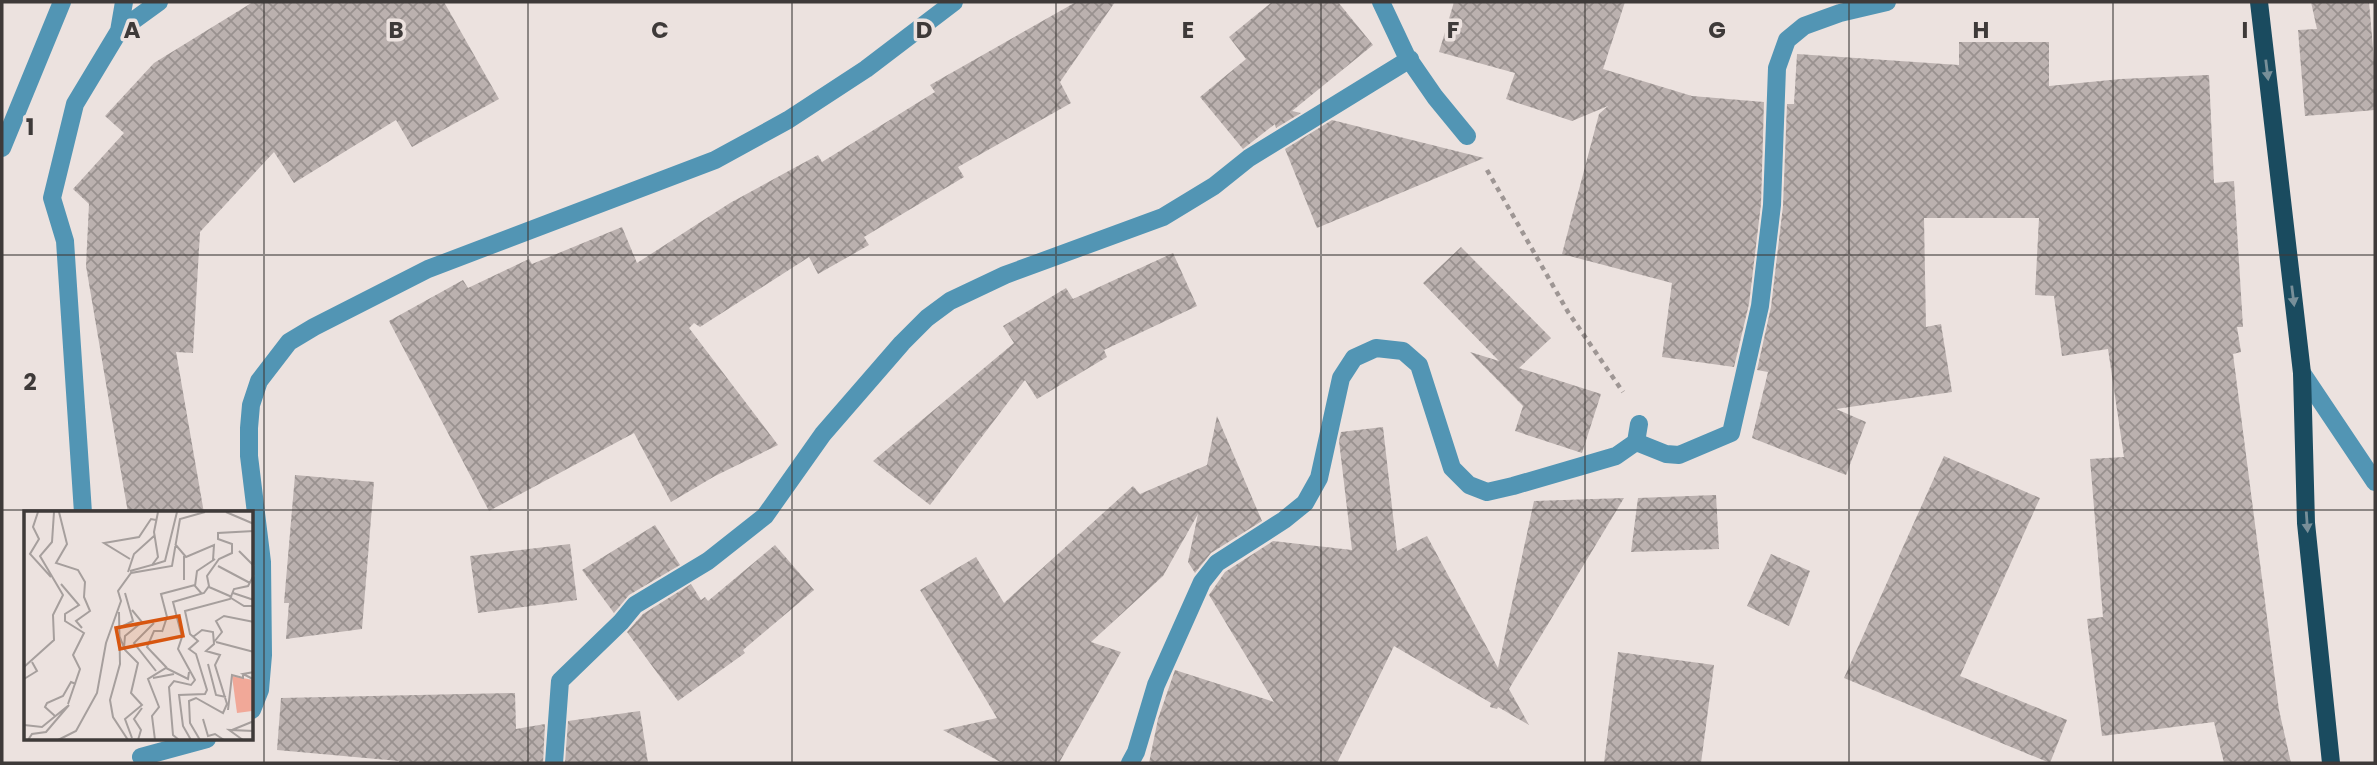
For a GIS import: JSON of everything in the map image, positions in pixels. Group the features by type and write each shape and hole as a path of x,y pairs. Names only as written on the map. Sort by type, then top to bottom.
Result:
{"main road":[{"path":"2259,2 2302,373 2306,523 2331,763"}],"street":[{"path":"53,2 54,22"},
{"path":"2,148 62,2"},
{"path":"83,511 65,241 52,198 75,104 119,30 124,2"},
{"path":"119,30 159,2"},
{"path":"254,705 260,690 264,655 262,562 248,428 251,405 259,382 289,342 428,269 715,160 788,120 855,76 954,2"},
{"path":"1381,2 1410,60 1466,136"},
{"path":"1636,442 1666,454 1679,456 1731,433 1760,306 1772,205 1777,68 1783,49 1787,40 1804,26 1840,13 1887,2"},
{"path":"554,763 560,681 635,605 708,561 765,516 823,434 927,318 950,301 1005,275 1163,217 1214,186 1259,152 1410,60"},
{"path":"1130,763 1136,752 1156,685 1202,582 1217,563 1284,520 1305,503 1310,495 1319,478 1341,378 1354,358 1376,348 1403,351 1419,365 1452,468 1469,485 1486,492 1616,456 1636,442 1639,424"},
{"path":"2302,373 2375,482"},
{"path":"136,740 142,760 204,740"}],"path":[{"path":"1466,136 1518,221 1568,312 1628,398 1639,424"}],"building":[{"path":"253,2 444,2 499,99 412,147 396,120 294,183 274,152 200,232 193,353 176,352 204,511 128,511 86,266 89,204 73,189 124,133 105,116 154,63"},
{"path":"1076,2 1115,2 1060,82 1071,103 958,167 964,177 864,237 869,245 818,274 809,257 700,327 694,323 689,328 778,445 715,476 671,502 634,433 489,511 389,321 463,280 468,288 529,259 532,264 622,227 637,263 730,203 818,155 822,162 935,92 930,85"},
{"path":"1272,2 1338,2 1373,45 1292,111 1301,113 1276,128 1275,124 1243,149 1200,97 1246,59 1229,37"},
{"path":"1454,2 1625,2 1603,69 1692,96 1764,102 1761,204 1749,304 1734,367 1662,357 1672,283 1562,254 1599,114 1608,106 1572,121 1506,99 1515,73 1439,52"},
{"path":"2311,2 2369,2 2375,72 2375,110 2305,116 2298,30 2317,29"},
{"path":"1959,42 2049,42 2049,86 2209,75 2214,183 2234,181 2243,327 2237,327 2241,352 2233,354 2279,710 2291,763 2224,763 2214,722 2102,736 2087,619 2103,617 2090,459 2124,457 2108,349 2062,356 2054,296 2035,295 2039,218 1924,218 1926,327 1941,324 1952,392 1836,409 1866,422 1846,475 1752,438 1768,372 1757,370 1771,307 1783,206 1787,104 1794,104 1797,54 1959,65"},
{"path":"1332,120 1484,158 1317,228 1285,149"},
{"path":"1461,247 1551,338 1519,368 1601,394 1582,453 1515,431 1523,406 1470,352 1499,361 1423,283"},
{"path":"1173,253 1197,306 1104,350 1107,357 1037,399 1025,380 930,505 873,461 1014,343 1003,326 1066,288 1073,299"},
{"path":"1217,416 1262,521 1211,553 1195,573 1188,562 1198,514 1163,576 1091,642 1121,652 1059,763 1002,763 943,730 997,718 920,590 976,557 1004,603 1133,486 1140,494 1207,465"},
{"path":"1383,427 1397,551 1427,536 1498,668 1534,501 1624,498 1509,689 1529,725 1498,707 1490,707 1491,703 1394,646 1337,763 1149,763 1158,719 1175,670 1274,702 1209,595 1225,572 1273,541 1352,550 1339,441 1341,432"},
{"path":"1944,456 2040,498 1960,676 2067,720 2050,763 1844,678"},
{"path":"295,475 374,482 362,629 286,639 289,603 284,603"},
{"path":"1716,495 1719,549 1631,552 1638,498"},
{"path":"655,525 680,565 629,595 614,613 582,570"},
{"path":"570,544 577,600 478,613 470,556"},
{"path":"775,545 814,590 743,650 745,653 678,701 627,632 643,614 691,584 701,600 705,597 708,601"},
{"path":"1771,554 1810,571 1789,626 1747,606"},
{"path":"1618,652 1714,665 1701,763 1604,763"},
{"path":"515,693 516,729 545,724 543,763 399,763 277,750 281,698"},
{"path":"640,711 648,763 565,763 568,721"}]}
